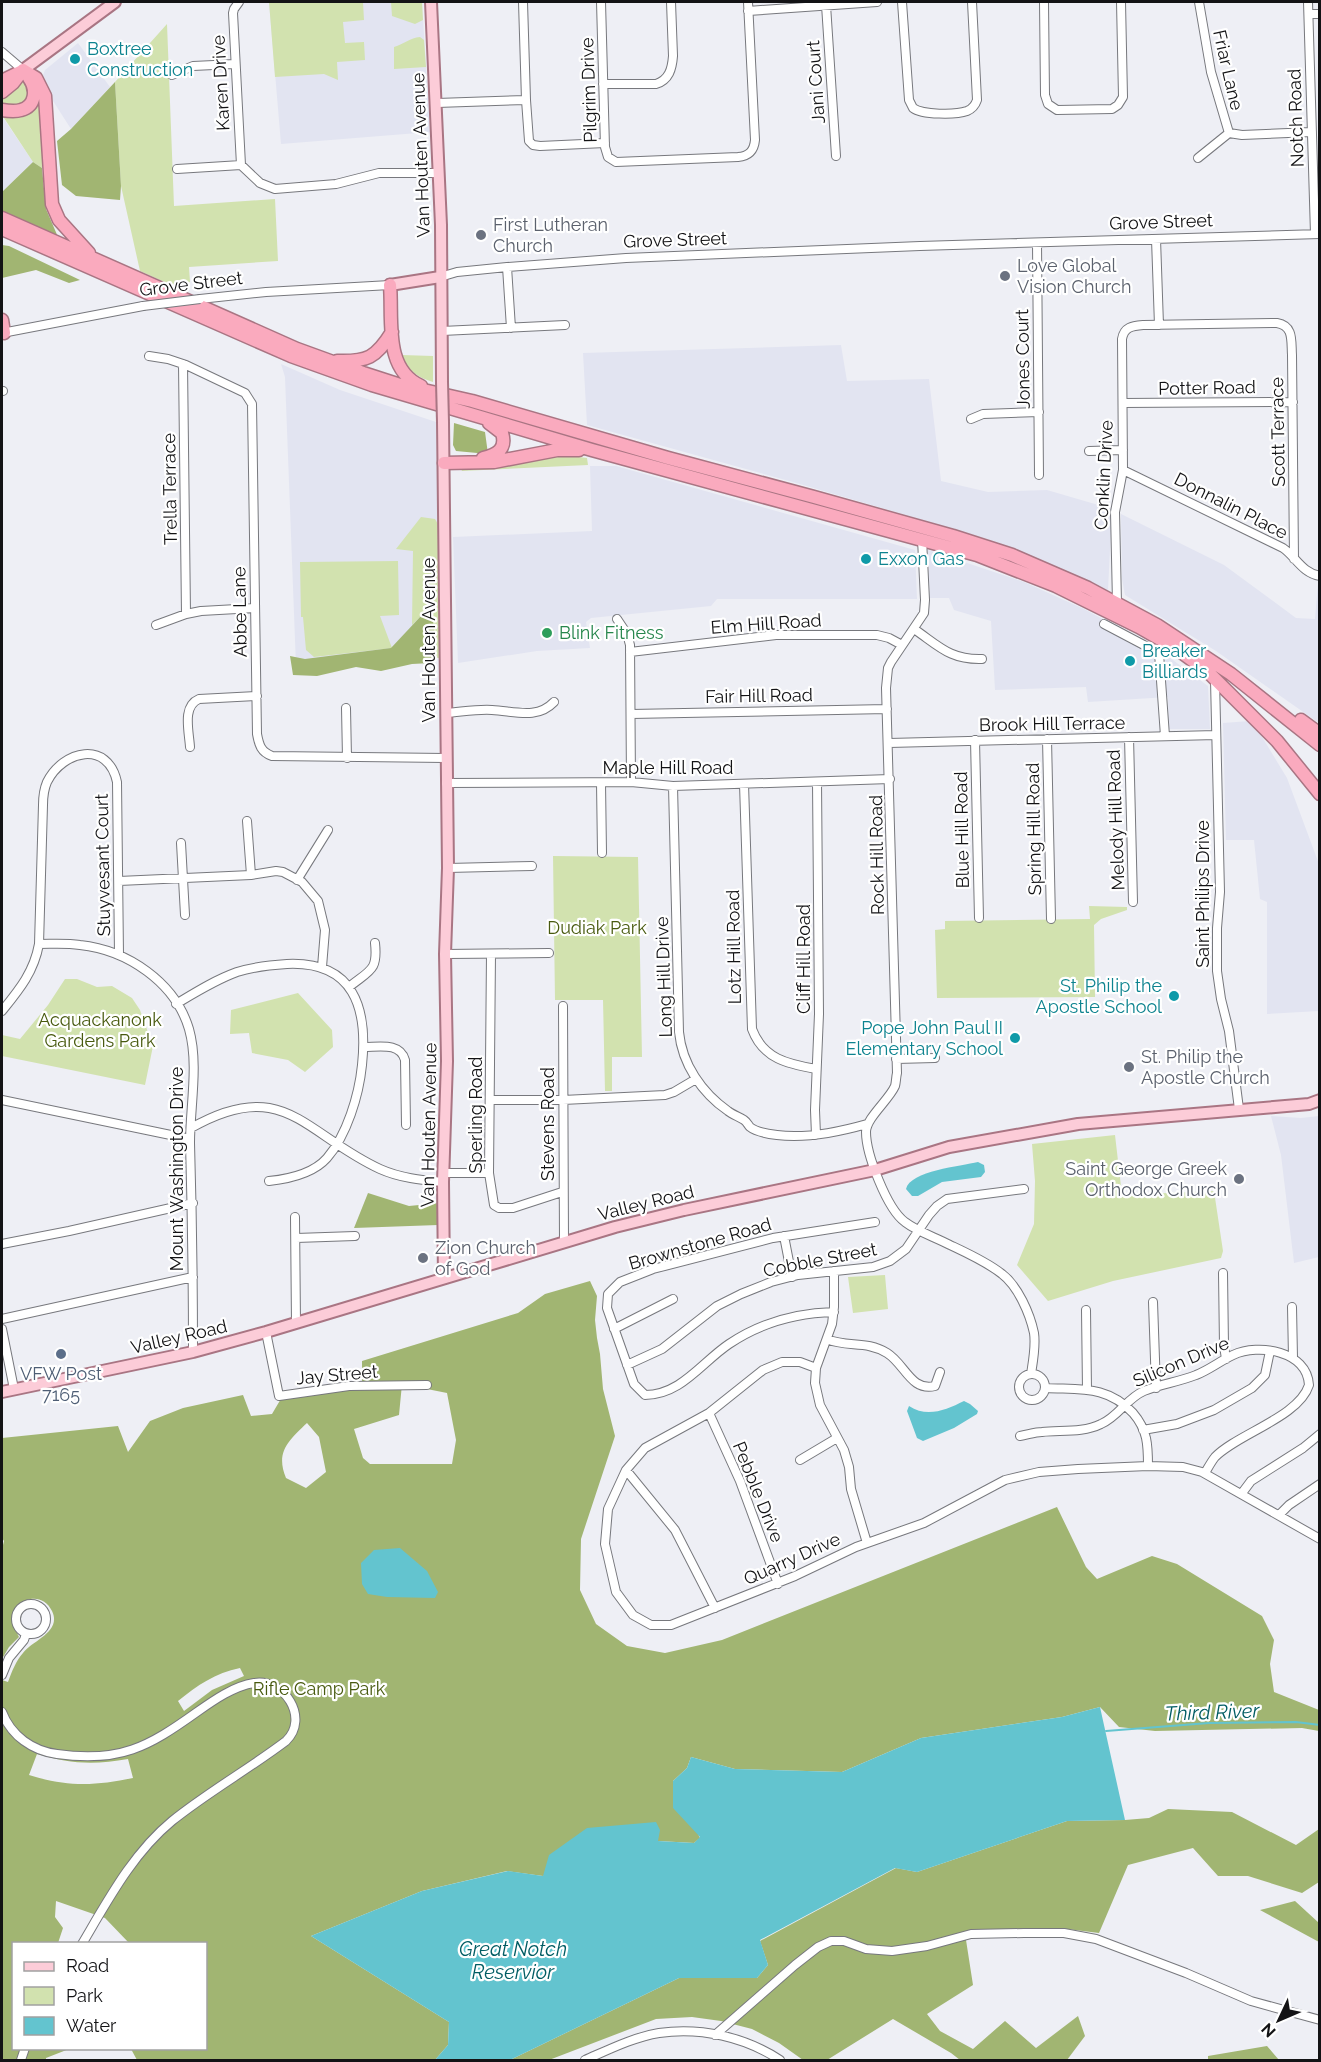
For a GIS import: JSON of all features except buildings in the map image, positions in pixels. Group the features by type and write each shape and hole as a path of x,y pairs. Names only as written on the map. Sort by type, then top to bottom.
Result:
{"highway":[{"path":"2,81 23,70"},
{"path":"2,92 23,70"},
{"path":"2,110 22,110 33,100 33,85 23,70"},
{"path":"23,70 36,78 45,96 52,204 58,220 99,261"},
{"path":"4,222 325,360 397,384 440,387"},
{"path":"4,222 44,248"},
{"path":"2,236 44,248 306,362 390,391 592,450 977,555 1056,586 1115,614 1168,644 1215,678 1277,741 1320,794"},
{"path":"390,285 395,354 402,372 416,384 440,387 999,550 1042,567 1157,625 1245,684 1265,693 1317,738"},
{"path":"2,320 3,333"},
{"path":"325,360 351,361 372,357 392,332"},
{"path":"465,463 497,454 503,445 504,439 500,429 477,417"},
{"path":"444,463 494,462 565,449 592,450"}],"main road":[{"path":"23,70 115,2"},
{"name":"Van Houten Avenue","path":"431,2 440,173 442,332 440,387 444,463 448,868 445,954 447,1061 443,1178 444,1278"},
{"name":"Grove Street","path":"390,285 441,277"},
{"name":"Valley Road","path":"2,1392 193,1352 564,1242 684,1210 874,1170 949,1147 1078,1124 1316,1104"}],"street":[{"name":"Karen Drive","path":"239,2 233,14 241,165"},
{"path":"522,2 528,135 533,145 605,143"},
{"name":"Pilgrim Drive","path":"601,2 605,143 608,157 616,162 733,157 746,156 750,153 754,148 755,140 748,11"},
{"path":"603,84 656,84 667,77 673,65 671,2"},
{"path":"747,2 748,11 877,2"},
{"path":"902,2 909,93 911,105 919,113 964,112 975,105 977,100 972,2"},
{"path":"1044,2 1046,95 1048,104 1057,110 1112,109 1121,102 1121,2"},
{"name":"Friar Lane","path":"1199,2 1211,72 1229,133 1242,135 1312,132"},
{"name":"Notch Road","path":"1308,2 1317,234"},
{"name":"Jani Court","path":"826,5 836,156"},
{"path":"1309,14 1320,14"},
{"path":"2,52 23,70"},
{"path":"172,75 193,66 235,64"},
{"path":"1311,89 1320,89"},
{"path":"436,103 526,100"},
{"path":"1198,158 1229,133"},
{"path":"177,169 241,165 260,183 275,189 336,184 378,173 440,173"},
{"name":"Grove Street","path":"441,277 457,272 626,258 1317,234"},
{"path":"1156,239 1159,325"},
{"name":"Jones Court","path":"1037,243 1039,475"},
{"path":"507,267 511,328"},
{"name":"Grove Street","path":"3,333 143,306 266,292 390,285"},
{"name":"Scott Terrace","path":"1159,325 1281,323 1290,332 1294,559"},
{"path":"442,332 566,325"},
{"name":"Conklin Drive","path":"1117,603 1115,512 1123,470 1122,335 1129,327 1159,325"},
{"name":"Abbe Lane","path":"149,356 183,364 245,393 252,404 259,745 268,755 446,758"},
{"name":"Trella Terrace","path":"183,364 186,614"},
{"name":"Potter Road","path":"1123,403 1293,402"},
{"path":"972,419 983,414 1039,412"},
{"path":"1089,451 1123,450"},
{"name":"Donnalin Place","path":"1123,470 1282,548 1308,573 1320,576"},
{"name":"Rock Hill Road","path":"867,1124 895,1087 888,668 924,613 922,539"},
{"path":"156,625 186,614 255,608"},
{"path":"616,619 627,634 630,652 631,782"},
{"path":"1104,624 1159,653 1165,736"},
{"path":"914,629 955,657 968,660 982,659"},
{"name":"Elm Hill Road","path":"630,652 795,634 877,635 902,645"},
{"name":"Saint Philips Drive","path":"1215,678 1220,892 1217,971 1229,1031 1239,1109"},
{"path":"190,747 189,711 193,701 208,698 257,696"},
{"path":"446,713 493,710 515,714 541,712 547,710 554,702"},
{"path":"346,708 346,758"},
{"name":"Fair Hill Road","path":"631,714 887,709"},
{"name":"Brook Hill Terrace","path":"889,743 1216,735"},
{"name":"Melody Hill Road","path":"1129,737 1133,902"},
{"name":"Spring Hill Road","path":"1047,739 1051,919"},
{"name":"Blue Hill Road","path":"975,740 979,918"},
{"name":"Stuyvesant Court","path":"2,1011 27,980 37,956 43,798 47,783 55,771 76,756 90,753 97,754 107,761 114,769 117,782 119,955"},
{"name":"Maple Hill Road","path":"446,783 631,782 673,786 890,779"},
{"name":"Cliff Hill Road","path":"816,1135 819,1014 817,782"},
{"path":"601,783 602,853"},
{"name":"Lotz Hill Road","path":"744,784 752,1029 759,1043 775,1059 791,1065 816,1069"},
{"name":"Long Hill Drive","path":"673,786 679,1032 685,1057 696,1079 711,1097 727,1111 745,1120 751,1128 776,1135 816,1135 867,1124"},
{"path":"247,821 251,875"},
{"path":"297,879 328,830"},
{"path":"181,843 185,915"},
{"path":"448,868 532,866"},
{"path":"119,881 251,875 276,871 297,879 308,886 318,901 323,918 325,944 322,967"},
{"path":"349,987 374,967 375,943"},
{"name":"Mount Washington Drive","path":"39,944 81,945 119,955 152,975 167,991 189,1030 192,1066 190,1139 193,1203 193,1352"},
{"path":"445,954 549,953"},
{"name":"Sperling Road","path":"491,954 489,1173 494,1205 499,1208 513,1208 562,1192"},
{"path":"176,1004 202,988 240,971 297,964 329,970 349,987 354,995 363,1019 364,1047 357,1096 343,1131 326,1159 317,1166 286,1179 269,1181"},
{"name":"Stevens Road","path":"563,1006 564,1242"},
{"path":"364,1047 395,1047 402,1052 405,1060 406,1125"},
{"path":"896,1059 935,1058"},
{"path":"491,1100 563,1100 665,1095 696,1079"},
{"path":"2,1100 190,1139"},
{"path":"191,1128 214,1115 234,1110 266,1107 298,1118 374,1166 392,1174 443,1178 489,1173"},
{"path":"867,1124 866,1132 874,1170 894,1212 904,1222 1003,1274 1016,1291 1034,1334 1031,1374"},
{"name":"Cobble Street","path":"627,1365 662,1349 717,1306 771,1282 834,1271 873,1268 890,1261 906,1249 929,1215 947,1199 1024,1188"},
{"path":"2,1244 193,1203"},
{"path":"295,1217 296,1323"},
{"name":"Brownstone Road","path":"834,1312 810,1312 777,1320 728,1345 676,1386 656,1395 645,1395 633,1384 607,1308 608,1294 620,1282 653,1269 784,1236 875,1222"},
{"path":"296,1238 355,1236"},
{"path":"784,1236 792,1277"},
{"path":"834,1271 834,1312 816,1368 815,1383 820,1405 847,1459 851,1488 867,1543"},
{"path":"1223,1273 1226,1359"},
{"path":"2,1319 193,1277"},
{"path":"614,1329 673,1299"},
{"path":"1153,1302 1156,1388"},
{"path":"1205,1473 1214,1458 1225,1449 1267,1424 1306,1393 1309,1385 1305,1368 1293,1358 1292,1307"},
{"path":"1086,1310 1087,1390"},
{"path":"2,1329 14,1389"},
{"name":"Jay Street","path":"266,1332 279,1396 350,1386 427,1385"},
{"path":"827,1339 839,1344 873,1346 889,1354 917,1384 926,1388 935,1386 940,1372"},
{"name":"Silicon Drive","path":"1020,1436 1039,1432 1085,1429 1101,1425 1118,1414 1143,1391 1195,1375 1234,1354 1255,1350 1293,1358"},
{"path":"1143,1430 1177,1424 1214,1410 1252,1388 1265,1375 1270,1352"},
{"name":"Quarry Drive","path":"816,1368 800,1362 782,1362 763,1370 709,1413 645,1449 626,1470 608,1509 605,1544 616,1592 633,1615 651,1625 671,1625 778,1584 856,1546 924,1523 1005,1480 1039,1472 1148,1466 1183,1467 1205,1473 1319,1538"},
{"path":"1031,1374 1042,1378 1046,1388 1043,1395 1036,1400 1027,1400 1020,1394 1019,1385 1023,1378 1031,1374"},
{"path":"1046,1388 1107,1393 1126,1406 1138,1420 1146,1437 1148,1466"},
{"name":"Pebble Drive","path":"709,1413 740,1480 778,1584"},
{"path":"1242,1493 1251,1481 1303,1448 1320,1434"},
{"path":"800,1460 837,1438"},
{"path":"626,1470 675,1530 715,1608"},
{"path":"1279,1515 1289,1505 1320,1484"},
{"path":"26,1605 38,1605 45,1612 46,1625 39,1633 26,1634 18,1627 16,1619 18,1612 26,1605"},
{"path":"2,1675 9,1658 24,1640 26,1634"},
{"path":"2,1712 14,1733 31,1745 53,1754 88,1757 124,1754 152,1742 209,1703 230,1691 255,1683 276,1686 285,1693 295,1710 296,1721 291,1736 172,1821 147,1846 125,1873 83,1942"},
{"path":"715,2035 795,1965 818,1947 831,1941 844,1941 866,1949 892,1951 927,1946 971,1935 1035,1932 1096,1939 1186,1973 1251,2001 1320,2020"},
{"path":"585,2061 658,2033 680,2031 715,2035 747,2043 780,2061"}],"shaded area":[{"path":"269,2 422,2 430,132 281,144"},
{"path":"78,43 110,87 71,129 46,90 42,78 45,70"},
{"path":"2,116 33,162 2,192"},
{"path":"841,345 847,381 929,379 941,481 988,492 1047,490 1112,509 1108,590 987,539 587,425 583,353"},
{"path":"281,364 340,390 436,422 441,658 296,666 285,377"},
{"path":"590,466 616,466 915,550 917,599 717,599 711,606 591,618 586,622 590,648 537,651 458,663 453,537 592,531"},
{"path":"1121,514 1224,565 1296,618 1315,619 1319,583 1319,723 1216,651 1125,595 1122,579"},
{"path":"928,550 1024,582 1084,609 1158,649 1208,686 1210,729 1169,729 1168,697 1088,702 1086,687 995,690 991,621 954,610 949,598 930,598"},
{"path":"1250,721 1287,778 1319,864 1319,1011 1267,1014 1267,902 1260,899 1254,840 1226,840 1223,723"},
{"path":"1271,1116 1301,1118 1319,1116 1319,1257 1294,1263 1281,1155"}],"green space":[{"path":"269,2 363,2 364,20 343,22 345,43 364,42 365,60 337,62 338,80 324,74 275,77"},
{"path":"391,2 422,2 423,20 415,24 392,16"},
{"path":"167,24 174,206 275,199 278,261 189,267 190,282 171,285 140,271 121,186 115,82"},
{"path":"420,37 424,40 426,67 394,69 394,47"},
{"path":"22,81 28,88 29,99 19,106 2,106 2,97"},
{"path":"115,82 120,200 76,196 62,185 57,141"},
{"path":"41,100 44,163 42,168 33,162 2,115 24,114 33,110"},
{"path":"33,162 42,168 46,209 58,237 2,212 2,192"},
{"path":"2,245 9,246 80,280 69,283 36,270 2,278"},
{"path":"402,355 433,356 433,382 414,373"},
{"path":"454,423 485,432 488,454 456,451 453,445"},
{"path":"555,454 587,458 588,465 462,471 460,467"},
{"path":"421,517 435,519 438,524 441,658 431,658 435,633 421,616 412,625 413,551 396,549"},
{"path":"398,561 399,615 380,616 392,648 314,657 306,650 303,617 301,617 300,562"},
{"path":"430,614 434,632 431,663 412,664 381,671 356,667 317,676 293,675 290,656 305,659 391,648 421,616"},
{"name":"Dudiak Park","path":"553,856 638,857 642,1057 612,1057 612,1091 605,1091 603,1000 555,1000"},
{"path":"1089,906 1127,907 1127,910 1101,919 1094,925 1095,997 937,998 935,930 945,929 945,921 1090,919"},
{"name":"Acquackanonk Gardens Park","path":"65,979 77,979 97,987 112,986 132,998 140,1010 153,1046 145,1085 2,1056 2,1035 20,1039 48,1005"},
{"path":"298,993 332,1030 333,1047 305,1072 288,1060 252,1053 249,1033 230,1034 231,1010"},
{"path":"1115,1135 1122,1195 1214,1191 1223,1251 1221,1258 1113,1281 1048,1301 1017,1265 1034,1224 1035,1181 1032,1144"},
{"path":"368,1193 409,1206 439,1203 438,1225 354,1228"},
{"path":"885,1275 888,1309 853,1313 848,1277"},
{"name":"Rifle Camp Park","path":"590,1281 597,1296 595,1320 603,1389 615,1436 581,1539 580,1590 596,1624 627,1646 665,1653 722,1640 1057,1507 1086,1567 1097,1579 1152,1556 1177,1564 1262,1616 1274,1640 1270,1664 1274,1692 1319,1710 1319,1731 1302,1728 1155,1731 1119,1727 1100,1707 1062,1717 921,1738 842,1772 735,1769 691,1757 687,1768 673,1781 700,1838 694,1843 658,1841 543,1876 507,1871 422,1891 311,1936 449,2022 448,2045 435,2060 137,2060 132,2050 207,2050 207,1942 128,1942 105,1918 56,1901 55,1917 63,1928 58,1942 12,1942 12,2050 66,2050 46,2060 2,2060 2,1680 8,1682 21,1656 50,1630 54,1618 46,1603 39,1599 24,1602 14,1615 14,1625 19,1637 2,1659 2,1549 4,1541 2,1538 2,1438 118,1426 128,1452 150,1421 183,1408 243,1395 251,1416 272,1414 282,1397 362,1388 362,1361 518,1313 545,1294","holes":["402,1384 447,1393 456,1440 452,1464 370,1464 363,1458 354,1429 399,1415","307,1423 319,1437 326,1472 306,1488 286,1478 282,1461 286,1447","240,1668 244,1676 212,1690 184,1711 178,1701 207,1680","37,1754 60,1760 82,1762 128,1759 133,1778 106,1783 81,1784 43,1779 29,1775"]},
{"path":"1168,1809 1232,1812 1296,1845 1319,1829 1319,1882 1302,1893 1248,1876 1218,1876 1193,1848 1128,1865 1099,1933 1059,1928 969,1930 966,1940 973,1985 927,2014 940,2031 973,2049 1005,2021 1036,2048 1078,2016 1085,2036 1067,2060 960,2060 893,2019 827,2060 803,2060 779,2043 752,2029 692,2017 656,2019 549,2060 510,2060 679,1978 757,1978 768,1965 760,1941 896,1868 917,1872 1067,1821 1149,1818"},
{"path":"1295,1901 1319,1923 1319,1942 1260,1910"},
{"path":"1267,2046 1279,2060 1208,2060 1208,2056"}],"water":[{"path":"978,1162 984,1165 985,1172 981,1177 942,1182 918,1196 912,1196 906,1189 910,1183 926,1174"},
{"path":"964,1401 978,1411 977,1414 954,1428 923,1441 917,1438 907,1411 909,1406 923,1412 930,1412 943,1410"},
{"path":"400,1548 427,1571 438,1592 435,1598 387,1597 368,1594 362,1584 361,1563 374,1550"},
{"name":"Great Notch Reservior","path":"1100,1707 1125,1820 1067,1821 917,1872 895,1868 760,1940 768,1965 757,1978 679,1978 510,2060 435,2060 448,2045 449,2022 311,1936 422,1891 508,1871 543,1876 549,1855 587,1828 656,1822 660,1830 658,1841 694,1843 700,1837 673,1808 673,1781 687,1768 691,1757 735,1769 842,1772 921,1738 1062,1717"}],"waterway":[{"name":"Third River","path":"1106,1731 1209,1723 1296,1722 1320,1725"}],"place":[{"name":"Boxtree Construction","path":"75,59"},
{"name":"First Lutheran Church","path":"481,235"},
{"name":"Love Global Vision Church","path":"1005,276"},
{"name":"Exxon Gas","path":"866,559"},
{"name":"Blink Fitness","path":"547,633"},
{"name":"Breaker Billiards","path":"1130,661"},
{"name":"St. Philip the Apostle School","path":"1174,996"},
{"name":"Pope John Paul II Elementary School","path":"1015,1038"},
{"name":"St. Philip the Apostle Church","path":"1129,1067"},
{"name":"Saint George Greek Orthodox Church","path":"1239,1179"},
{"name":"Zion Church of God","path":"423,1258"},
{"name":"VFW Post 7165","path":"61,1354"}]}
